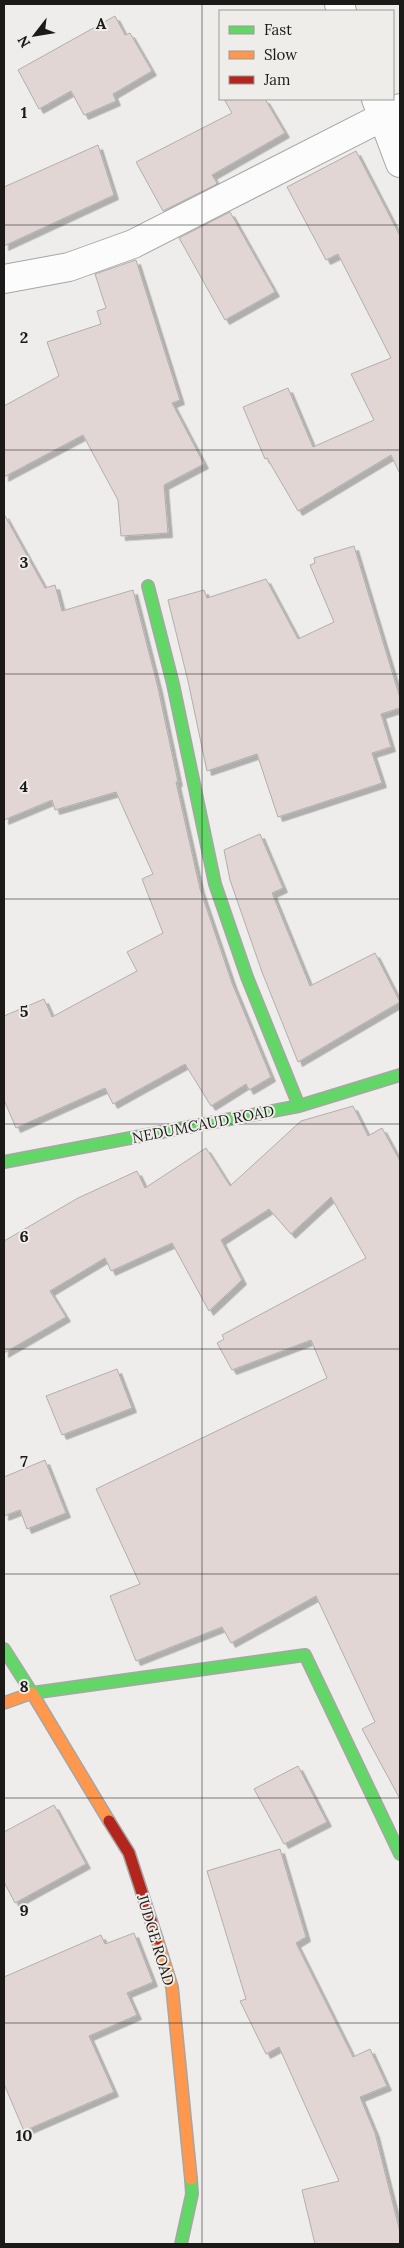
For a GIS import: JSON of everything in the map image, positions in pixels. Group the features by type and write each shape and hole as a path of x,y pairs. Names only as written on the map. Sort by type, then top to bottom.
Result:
{"street":[{"path":"4,279 69,268 132,244 386,107 400,163"},
{"path":"148,586 173,684 215,884 247,977 299,1106"},
{"name":"NEDUMCAUD ROAD","path":"4,1162 299,1106 400,1076"},
{"name":"JUDGE ROAD","path":"4,1648 129,1853 172,1987 192,2194 182,2244"},
{"path":"4,1703 32,1693 305,1655 400,1854"}],"building":[{"path":"115,16 125,35 130,33 152,71 113,94 116,101 84,115 71,91 39,109 18,70"},
{"path":"225,100 266,100 285,133 212,175 217,183 215,185 163,211 136,162 232,113"},
{"path":"98,145 114,195 4,246 4,187"},
{"path":"356,151 400,236 400,474 391,455 298,511 267,458 265,459 243,407 288,388 313,447 374,420 351,374 391,358 338,254 326,260 287,187"},
{"path":"230,212 275,292 225,320 179,238"},
{"path":"136,260 180,400 172,403 204,464 164,485 168,533 121,536 118,500 83,435 4,477 4,406 59,376 47,342 101,324 97,311 106,308 95,274"},
{"path":"4,514 45,588 55,585 62,611 133,590 158,688 178,782 176,782 200,889 232,983 271,1077 249,1090 246,1084 211,1106 185,1064 113,1104 105,1088 16,1128 4,1100 4,1016 44,999 52,1017 137,971 127,952 163,933 142,879 153,874 116,792 55,810 52,800 4,820"},
{"path":"354,546 400,698 400,708 381,714 391,747 372,753 382,783 278,817 257,754 207,771 168,600 204,590 207,598 266,579 298,639 334,622 310,565 315,563 314,558"},
{"path":"260,834 283,888 272,893 310,986 375,953 400,1002 298,1062 262,972 230,880 224,850"},
{"path":"353,1106 368,1136 382,1128 400,1161 400,1799 362,1729 375,1722 316,1596 231,1643 222,1627 136,1661 110,1596 140,1584 96,1489 327,1378 311,1340 232,1370 217,1343 224,1339 222,1335 366,1258 331,1197 291,1234 269,1209 221,1240 242,1280 209,1311 172,1243 111,1271 105,1258 50,1291 66,1317 4,1353 4,1241 78,1198 137,1171 145,1188 206,1148 230,1186 301,1121"},
{"path":"117,1369 132,1408 62,1435 46,1396"},
{"path":"45,1460 66,1513 27,1529 20,1510 4,1516 4,1477"},
{"path":"298,1766 327,1822 284,1844 254,1789"},
{"path":"54,1805 86,1864 15,1903 4,1882 4,1832"},
{"path":"280,1849 306,1937 296,1943 353,2057 370,2049 387,2086 360,2097 375,2133 400,2232 400,2244 315,2244 302,2190 339,2181 279,2047 266,2054 240,2001 246,1999 207,1871"},
{"path":"134,1933 153,1982 127,1993 137,2015 89,2036 114,2092 24,2131 4,2084 4,1977 101,1935 105,1944"}],"traffic: fast":[{"path":"148,586 173,684 215,884 247,977 299,1106"},
{"path":"4,1162 299,1106 400,1075"},
{"path":"4,1649 32,1693 305,1655 400,1854"},
{"path":"181,2244 192,2194 191,2179"}],"traffic: slow":[{"path":"4,1703 32,1693 109,1821"},
{"path":"157,1939 172,1987 191,2179"}],"traffic: jam":[{"path":"109,1821 129,1853 157,1939"}]}
